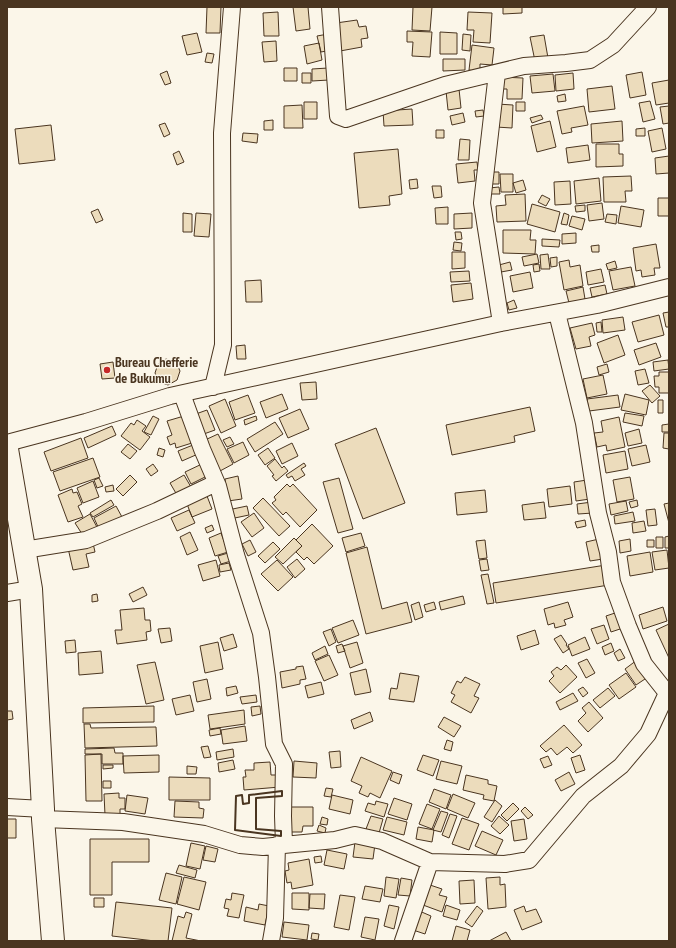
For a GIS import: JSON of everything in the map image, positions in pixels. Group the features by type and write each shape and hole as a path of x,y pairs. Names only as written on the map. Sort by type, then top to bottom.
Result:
{"highway":[{"path":"7,449 31,589 43,814 53,941"}],"street":[{"path":"213,387 223,345 222,133 232,7"},
{"path":"330,7 338,116 346,119 445,85 524,66 590,60 613,45 648,7"},
{"path":"497,73 482,203 501,323"},
{"path":"7,443 86,422 170,396 501,323 597,305 669,287"},
{"path":"7,807 43,814 123,822 204,834 240,845 262,846 313,843 355,835 382,841 430,862 505,864 528,860 583,796 621,766 648,734 668,692 644,664 612,582 608,552 598,513 584,423 557,313"},
{"path":"182,394 216,482 236,555 261,633 274,744 284,764 283,816 275,918 271,941"},
{"path":"24,550 86,540 157,512 216,482"},
{"path":"7,593 31,589"},
{"path":"403,941 430,862"}],"building":[{"path":"207,7 221,7 220,33 206,33"},
{"path":"293,7 308,7 310,29 296,31"},
{"path":"413,7 432,7 430,31 412,30"},
{"path":"503,7 522,7 522,13 503,14"},
{"path":"278,12 279,36 264,36 263,13"},
{"path":"468,12 492,13 490,43 473,42 474,30 467,30"},
{"path":"357,20 359,27 366,26 368,38 361,39 362,47 340,51 336,23"},
{"path":"407,31 432,32 430,57 412,56 413,42 407,42"},
{"path":"440,32 457,33 457,54 440,54"},
{"path":"197,33 202,52 187,55 182,36"},
{"path":"328,34 332,50 321,52 317,36"},
{"path":"463,34 471,35 470,51 462,50"},
{"path":"544,35 548,58 535,61 530,37"},
{"path":"276,41 277,61 264,62 262,42"},
{"path":"319,43 322,60 307,64 304,46"},
{"path":"472,45 494,48 492,65 480,64 480,72 469,70"},
{"path":"207,53 214,54 212,63 205,62"},
{"path":"443,59 465,59 465,70 443,71"},
{"path":"284,68 297,68 297,81 284,81"},
{"path":"328,68 329,80 312,81 312,69"},
{"path":"167,71 171,83 165,85 160,74"},
{"path":"642,72 646,95 630,98 626,75"},
{"path":"302,73 311,73 311,83 302,83"},
{"path":"573,73 574,89 556,91 555,75"},
{"path":"553,74 555,91 532,93 530,76"},
{"path":"501,77 523,78 522,99 507,99 507,89 501,89"},
{"path":"669,80 669,103 656,105 652,83"},
{"path":"612,86 615,109 589,112 587,89"},
{"path":"459,89 461,108 448,110 446,91"},
{"path":"565,94 566,101 558,102 557,96"},
{"path":"650,101 655,119 643,122 639,103"},
{"path":"304,102 317,102 317,119 304,119"},
{"path":"516,102 525,102 525,111 516,111"},
{"path":"497,104 513,105 512,128 496,127"},
{"path":"302,105 303,128 284,128 284,106"},
{"path":"584,106 588,125 571,128 572,132 562,134 557,111"},
{"path":"669,106 669,123 663,124 660,107"},
{"path":"412,109 413,125 384,126 383,111"},
{"path":"483,110 484,116 476,117 475,111"},
{"path":"463,113 465,122 452,125 450,116"},
{"path":"541,115 543,119 532,123 530,118"},
{"path":"273,120 273,130 264,130 264,121"},
{"path":"550,121 556,147 537,152 531,126"},
{"path":"622,121 623,141 592,143 591,124"},
{"path":"165,123 170,134 164,137 159,125"},
{"path":"51,125 55,160 19,164 15,129"},
{"path":"645,128 645,136 636,136 636,129"},
{"path":"662,128 666,149 652,152 648,131"},
{"path":"436,130 444,130 444,138 436,138"},
{"path":"243,133 258,134 257,143 242,141"},
{"path":"460,139 470,140 469,160 458,160"},
{"path":"596,144 619,144 619,154 623,154 623,166 596,167"},
{"path":"588,145 590,160 568,163 566,148"},
{"path":"398,149 402,194 389,196 390,205 359,208 354,153"},
{"path":"179,151 184,162 177,165 173,154"},
{"path":"669,156 669,173 656,174 655,158"},
{"path":"477,162 478,170 474,170 475,181 458,183 456,164"},
{"path":"490,172 499,172 499,184 490,184"},
{"path":"500,174 513,174 513,192 501,192"},
{"path":"631,176 632,191 625,191 626,202 604,202 603,177"},
{"path":"599,178 601,201 576,204 574,181"},
{"path":"417,179 418,188 410,189 409,180"},
{"path":"523,180 526,190 516,193 513,183"},
{"path":"570,181 571,204 555,205 554,182"},
{"path":"432,186 441,186 442,197 434,198"},
{"path":"499,187 500,194 489,194 489,188"},
{"path":"525,194 526,221 497,222 496,206 506,205 505,195"},
{"path":"542,195 550,199 546,206 538,202"},
{"path":"658,198 669,198 669,216 658,216"},
{"path":"602,203 604,219 589,221 587,205"},
{"path":"532,204 560,212 555,232 527,224"},
{"path":"585,205 585,211 576,212 575,206"},
{"path":"621,206 644,210 641,227 618,223"},
{"path":"448,207 448,224 436,224 435,208"},
{"path":"98,209 103,220 96,223 91,212"},
{"path":"183,213 192,214 192,232 183,232"},
{"path":"196,213 211,214 209,237 194,236"},
{"path":"472,213 472,228 454,229 454,214"},
{"path":"564,213 569,215 567,225 561,224"},
{"path":"607,214 617,215 616,224 605,222"},
{"path":"572,216 585,219 582,230 569,226"},
{"path":"503,230 531,230 530,240 536,240 535,254 503,253"},
{"path":"455,232 461,232 462,239 456,240"},
{"path":"576,233 576,243 562,244 562,234"},
{"path":"542,239 560,240 559,247 542,246"},
{"path":"454,242 462,243 461,251 453,250"},
{"path":"656,244 660,268 654,268 655,275 642,277 641,270 636,271 633,248"},
{"path":"599,245 599,252 592,252 591,246"},
{"path":"452,252 465,252 465,268 452,269"},
{"path":"537,254 539,263 524,266 522,257"},
{"path":"548,254 550,269 541,269 540,255"},
{"path":"557,257 557,266 551,267 550,258"},
{"path":"569,260 570,267 580,265 583,286 564,290 559,262"},
{"path":"615,261 617,268 608,270 606,264"},
{"path":"510,262 512,270 501,272 499,265"},
{"path":"539,264 540,271 534,272 533,265"},
{"path":"631,267 635,286 613,290 609,271"},
{"path":"601,269 604,282 588,285 586,272"},
{"path":"469,271 470,281 451,282 450,272"},
{"path":"530,272 533,288 513,292 510,276"},
{"path":"261,280 262,302 246,302 245,281"},
{"path":"471,283 473,299 453,302 451,285"},
{"path":"605,285 607,294 592,297 590,288"},
{"path":"583,287 585,299 569,303 566,291"},
{"path":"514,300 517,308 509,310 507,303"},
{"path":"669,312 669,327 666,327 663,313"},
{"path":"659,315 664,335 638,342 632,322"},
{"path":"623,317 625,330 603,333 602,320"},
{"path":"601,322 602,332 597,332 596,323"},
{"path":"592,323 595,335 589,337 591,346 576,349 570,328"},
{"path":"618,335 625,355 604,363 597,343"},
{"path":"656,343 661,357 639,365 634,350"},
{"path":"245,345 246,359 237,359 236,346"},
{"path":"166,359 176,362 180,371 177,380 168,385 159,382 155,373 158,364"},
{"path":"668,360 669,369 654,371 653,362"},
{"path":"113,362 115,378 102,379 100,364"},
{"path":"607,364 609,372 599,375 597,367"},
{"path":"645,369 649,383 638,385 635,371"},
{"path":"659,372 669,372 669,393 659,393 659,387 655,387 654,376 659,376"},
{"path":"603,375 607,394 587,398 583,379"},
{"path":"316,382 317,399 302,400 300,383"},
{"path":"650,385 660,396 652,403 642,391"},
{"path":"282,394 288,409 266,418 260,402"},
{"path":"625,394 649,400 646,415 621,410"},
{"path":"248,395 255,413 235,420 229,402"},
{"path":"618,395 620,407 589,411 587,399"},
{"path":"225,399 236,426 221,433 209,406"},
{"path":"658,400 663,400 663,413 658,413"},
{"path":"530,407 535,431 514,436 515,442 452,455 446,425"},
{"path":"300,409 309,429 288,438 279,418"},
{"path":"207,410 215,430 201,435 193,415"},
{"path":"625,413 644,416 642,426 623,422"},
{"path":"153,416 159,419 151,435 144,432"},
{"path":"184,416 192,443 176,448 175,443 170,445 167,437 172,435 167,421"},
{"path":"256,416 257,420 245,425 244,420"},
{"path":"619,417 625,447 607,451 606,445 597,447 594,433 603,432 601,421"},
{"path":"137,420 146,426 142,431 150,437 140,450 121,436 131,423 134,425"},
{"path":"275,422 283,434 255,452 247,439"},
{"path":"669,424 669,432 662,432 662,425"},
{"path":"112,426 116,435 88,448 84,438"},
{"path":"376,428 405,503 363,519 335,444"},
{"path":"639,429 642,443 628,446 625,433"},
{"path":"664,433 669,433 669,449 663,448"},
{"path":"218,434 233,464 220,471 205,440"},
{"path":"230,437 234,444 227,447 223,440"},
{"path":"81,438 88,458 51,471 44,452"},
{"path":"243,442 249,455 234,463 227,449"},
{"path":"292,443 298,456 282,464 276,451"},
{"path":"128,444 137,451 130,459 121,452"},
{"path":"193,445 198,454 182,461 178,451"},
{"path":"646,445 650,462 632,466 628,449"},
{"path":"159,448 165,450 163,457 157,455"},
{"path":"268,448 275,458 265,465 258,455"},
{"path":"625,451 628,469 606,473 603,455"},
{"path":"93,458 100,477 60,491 53,472"},
{"path":"275,459 282,468 284,466 288,471 276,481 272,476 274,475 267,466"},
{"path":"204,463 209,475 191,484 185,472"},
{"path":"304,463 306,466 301,469 305,475 295,481 292,476 288,478 286,475"},
{"path":"153,464 158,471 151,476 146,469"},
{"path":"130,475 137,482 123,496 116,489"},
{"path":"184,475 191,487 177,495 170,483"},
{"path":"238,476 242,499 228,501 225,479"},
{"path":"630,477 634,499 617,502 613,480"},
{"path":"99,478 103,486 97,488 94,480"},
{"path":"339,478 353,529 338,533 323,482"},
{"path":"587,480 590,499 576,501 574,482"},
{"path":"93,481 99,497 83,503 77,488"},
{"path":"287,484 290,487 293,484 317,510 300,527 286,512 283,515 272,503 276,500 274,497"},
{"path":"113,485 114,491 106,492 105,487"},
{"path":"570,486 572,504 549,507 547,489"},
{"path":"72,489 73,493 77,492 82,504 78,506 83,517 68,522 58,495"},
{"path":"485,490 487,512 457,515 455,493"},
{"path":"207,496 212,509 192,517 187,504"},
{"path":"263,498 290,526 279,536 253,508"},
{"path":"111,500 114,505 93,517 90,513"},
{"path":"637,500 638,506 631,508 629,502"},
{"path":"626,501 628,511 611,515 609,504"},
{"path":"544,502 546,518 524,520 522,505"},
{"path":"592,502 593,513 578,514 577,504"},
{"path":"669,503 669,523 664,504"},
{"path":"116,506 122,517 99,529 94,518"},
{"path":"247,506 249,515 230,519 228,510"},
{"path":"655,509 657,525 648,526 646,510"},
{"path":"189,510 195,523 177,531 171,518"},
{"path":"633,512 635,521 615,524 614,516"},
{"path":"254,513 264,528 252,537 241,522"},
{"path":"90,514 98,529 84,537 75,523"},
{"path":"585,520 586,526 577,528 575,522"},
{"path":"644,521 646,531 633,533 632,523"},
{"path":"312,524 333,546 314,564 307,557 304,560 296,552 302,546 296,540"},
{"path":"212,525 214,530 207,533 205,528"},
{"path":"190,532 198,550 187,555 180,537"},
{"path":"221,533 228,552 215,556 209,538"},
{"path":"361,533 365,546 346,552 342,538"},
{"path":"669,536 669,548 665,548 665,537"},
{"path":"656,537 663,537 663,548 656,548"},
{"path":"294,538 302,546 283,564 275,557"},
{"path":"599,539 603,559 590,561 586,542"},
{"path":"630,539 631,551 620,553 619,541"},
{"path":"250,540 256,552 248,556 242,544"},
{"path":"485,540 487,558 479,559 476,541"},
{"path":"647,540 654,540 654,547 647,547"},
{"path":"273,542 280,549 265,563 258,556"},
{"path":"93,543 95,552 86,554 89,567 73,570 68,548"},
{"path":"367,547 382,609 407,602 412,622 366,634 346,553"},
{"path":"667,550 669,568 655,570 652,552"},
{"path":"650,552 653,572 630,576 627,556"},
{"path":"228,553 231,561 221,564 218,556"},
{"path":"297,559 305,569 295,578 287,567"},
{"path":"487,559 489,570 481,571 479,560"},
{"path":"216,560 220,576 203,581 198,565"},
{"path":"277,560 293,577 278,591 261,574"},
{"path":"229,563 231,570 220,572 219,565"},
{"path":"606,565 609,585 496,603 493,583"},
{"path":"488,574 494,603 487,604 481,575"},
{"path":"143,587 147,595 133,602 129,594"},
{"path":"97,594 98,601 92,602 92,595"},
{"path":"463,596 465,604 441,610 439,602"},
{"path":"419,602 423,617 415,620 411,605"},
{"path":"434,602 436,609 426,612 424,605"},
{"path":"568,602 573,617 564,620 566,625 555,628 554,623 548,625 544,609"},
{"path":"663,607 667,621 643,629 639,615"},
{"path":"144,608 145,620 150,620 151,631 146,632 147,640 117,644 115,630 122,630 120,610"},
{"path":"621,611 626,627 611,632 606,616"},
{"path":"353,620 359,635 338,643 332,628"},
{"path":"669,624 669,658 656,630"},
{"path":"604,625 609,639 597,644 591,629"},
{"path":"170,628 172,641 161,643 158,629"},
{"path":"331,629 336,642 329,646 323,632"},
{"path":"535,630 539,644 521,650 517,636"},
{"path":"233,634 237,647 224,651 220,638"},
{"path":"561,635 569,649 563,653 554,639"},
{"path":"585,637 590,649 572,656 568,645"},
{"path":"75,640 76,652 66,653 65,641"},
{"path":"218,642 223,669 205,673 200,646"},
{"path":"357,642 363,663 350,668 343,646"},
{"path":"611,643 614,651 605,655 602,647"},
{"path":"342,644 345,651 338,653 336,646"},
{"path":"325,646 328,654 315,660 312,653"},
{"path":"620,649 625,658 618,661 614,653"},
{"path":"101,651 103,673 79,675 78,653"},
{"path":"329,655 338,675 324,681 315,661"},
{"path":"587,659 595,673 586,678 578,663"},
{"path":"637,660 648,677 636,685 625,669"},
{"path":"155,662 164,700 146,704 137,665"},
{"path":"566,665 577,677 560,693 549,681 554,676 551,672 557,667 561,670"},
{"path":"303,666 306,679 300,680 300,684 282,688 280,672"},
{"path":"366,669 371,692 355,695 350,673"},
{"path":"400,673 419,676 414,702 389,699 391,688 397,689"},
{"path":"626,673 636,687 619,699 609,685"},
{"path":"465,677 480,684 474,696 479,698 471,713 451,702 455,695 451,693 457,681 461,683"},
{"path":"207,679 211,699 197,702 193,682"},
{"path":"321,682 324,694 308,698 305,686"},
{"path":"236,686 238,693 227,696 226,688"},
{"path":"583,687 588,693 583,697 578,690"},
{"path":"608,688 615,696 600,708 593,700"},
{"path":"573,693 578,701 560,710 556,702"},
{"path":"190,695 194,711 176,715 172,699"},
{"path":"256,695 257,702 242,704 240,697"},
{"path":"589,702 603,718 588,732 578,721 586,713 582,708"},
{"path":"154,706 154,722 83,723 83,708"},
{"path":"260,706 261,714 252,716 251,707"},
{"path":"244,710 245,724 210,729 208,715"},
{"path":"7,711 12,711 13,719 7,720"},
{"path":"370,712 373,721 354,729 351,720"},
{"path":"444,717 461,726 454,737 438,727"},
{"path":"84,724 90,724 91,728 156,727 157,746 85,748"},
{"path":"564,725 582,745 573,753 567,747 557,755 551,748 546,752 540,746"},
{"path":"245,726 247,741 223,744 221,730"},
{"path":"220,728 221,734 210,736 209,730"},
{"path":"447,740 453,742 451,751 444,749"},
{"path":"208,746 211,757 204,758 201,747"},
{"path":"114,748 115,753 123,753 123,764 102,764 102,754 85,754 85,749"},
{"path":"233,749 234,757 217,760 216,752"},
{"path":"340,751 341,767 331,768 329,752"},
{"path":"101,754 102,801 86,801 85,755"},
{"path":"159,755 159,772 124,773 123,756"},
{"path":"423,755 439,760 433,776 417,770"},
{"path":"580,755 585,770 576,773 571,758"},
{"path":"548,756 552,765 544,768 540,759"},
{"path":"361,757 392,771 380,798 370,793 368,797 359,793 362,786 351,781"},
{"path":"233,760 235,769 219,772 218,763"},
{"path":"294,761 317,763 316,778 293,777"},
{"path":"441,761 462,766 457,784 436,779"},
{"path":"270,762 271,775 278,775 280,787 244,790 243,777 246,777 245,770 254,770 254,763"},
{"path":"103,765 113,765 113,768 103,769"},
{"path":"187,766 197,767 196,774 187,774"},
{"path":"393,772 402,775 399,784 390,780"},
{"path":"569,772 575,784 561,791 555,780"},
{"path":"466,775 488,780 488,784 497,786 494,801 483,799 484,795 463,790"},
{"path":"169,777 210,778 210,800 169,800"},
{"path":"103,781 111,781 111,788 103,788"},
{"path":"326,788 333,789 331,797 324,796"},
{"path":"434,789 451,795 446,809 429,802"},
{"path":"119,793 119,798 125,798 125,809 120,809 120,815 105,815 104,794"},
{"path":"453,794 475,803 468,818 447,809"},
{"path":"127,795 148,798 145,814 125,811"},
{"path":"332,795 353,800 350,814 329,809"},
{"path":"394,798 412,804 407,820 388,814"},
{"path":"495,800 502,806 492,822 484,817"},
{"path":"175,801 199,802 199,808 204,809 203,818 174,817"},
{"path":"376,801 388,804 384,817 365,811 368,803 375,805"},
{"path":"513,803 519,809 507,821 501,815"},
{"path":"427,804 440,809 432,829 419,824"},
{"path":"290,807 313,807 313,826 303,826 302,832 290,832"},
{"path":"525,807 533,815 528,819 521,811"},
{"path":"441,811 448,813 441,832 433,830"},
{"path":"450,814 457,816 449,838 442,835"},
{"path":"371,816 383,819 379,833 366,829"},
{"path":"499,816 509,825 500,834 491,826"},
{"path":"322,817 328,819 327,825 320,824"},
{"path":"387,817 407,822 404,835 383,830"},
{"path":"462,818 479,824 469,850 452,844"},
{"path":"7,819 16,819 16,838 7,838"},
{"path":"524,819 527,839 514,841 511,821"},
{"path":"319,825 326,828 325,833 317,831"},
{"path":"418,827 434,830 432,842 416,839"},
{"path":"482,831 503,840 496,855 475,846"},
{"path":"90,839 149,839 149,862 112,862 112,895 90,895"},
{"path":"355,842 375,844 373,859 353,857"},
{"path":"191,843 205,846 200,869 186,866"},
{"path":"206,846 218,849 215,862 203,860"},
{"path":"327,850 347,854 344,869 324,865"},
{"path":"321,856 322,862 315,863 314,857"},
{"path":"309,859 313,885 292,889 291,882 287,883 285,871 289,870 288,863"},
{"path":"179,865 197,870 195,878 176,873"},
{"path":"166,873 182,877 176,904 159,900"},
{"path":"184,877 206,882 199,910 177,904"},
{"path":"386,877 399,879 396,898 384,896"},
{"path":"500,877 500,885 505,884 506,907 488,909 486,878"},
{"path":"401,878 412,880 410,896 398,895"},
{"path":"474,880 475,903 460,904 459,881"},
{"path":"430,885 442,889 439,895 447,897 442,912 423,905"},
{"path":"365,886 383,889 380,902 362,899"},
{"path":"232,893 244,895 239,918 227,916 229,909 224,908 226,899 231,900"},
{"path":"292,893 309,893 309,910 292,909"},
{"path":"310,894 325,894 324,909 309,908"},
{"path":"340,895 355,897 349,930 334,927"},
{"path":"94,898 104,898 104,907 94,907"},
{"path":"116,902 172,908 168,941 112,936"},
{"path":"259,904 269,906 265,925 244,921 246,907 258,910"},
{"path":"389,905 399,907 394,929 384,926"},
{"path":"446,905 460,910 457,920 443,916"},
{"path":"477,906 483,911 472,927 465,922"},
{"path":"524,906 526,912 536,909 542,922 522,930 514,910"},
{"path":"417,910 431,916 425,934 410,929"},
{"path":"186,912 192,914 186,938 201,941 172,941 178,916 184,918"},
{"path":"365,917 379,919 375,940 361,937"},
{"path":"284,922 309,925 307,940 282,937"},
{"path":"456,926 470,930 467,941 452,941"},
{"path":"506,932 511,941 489,941"},
{"path":"312,933 319,934 318,940 311,939"}],"wall":[{"path":"282,791 282,796 256,798 256,829 281,831 281,836 235,830 236,796 242,795 243,804 249,803 249,795 282,791"}],"place":[{"name":"Bureau Chefferie de Bukumu","path":"107,370"}]}
